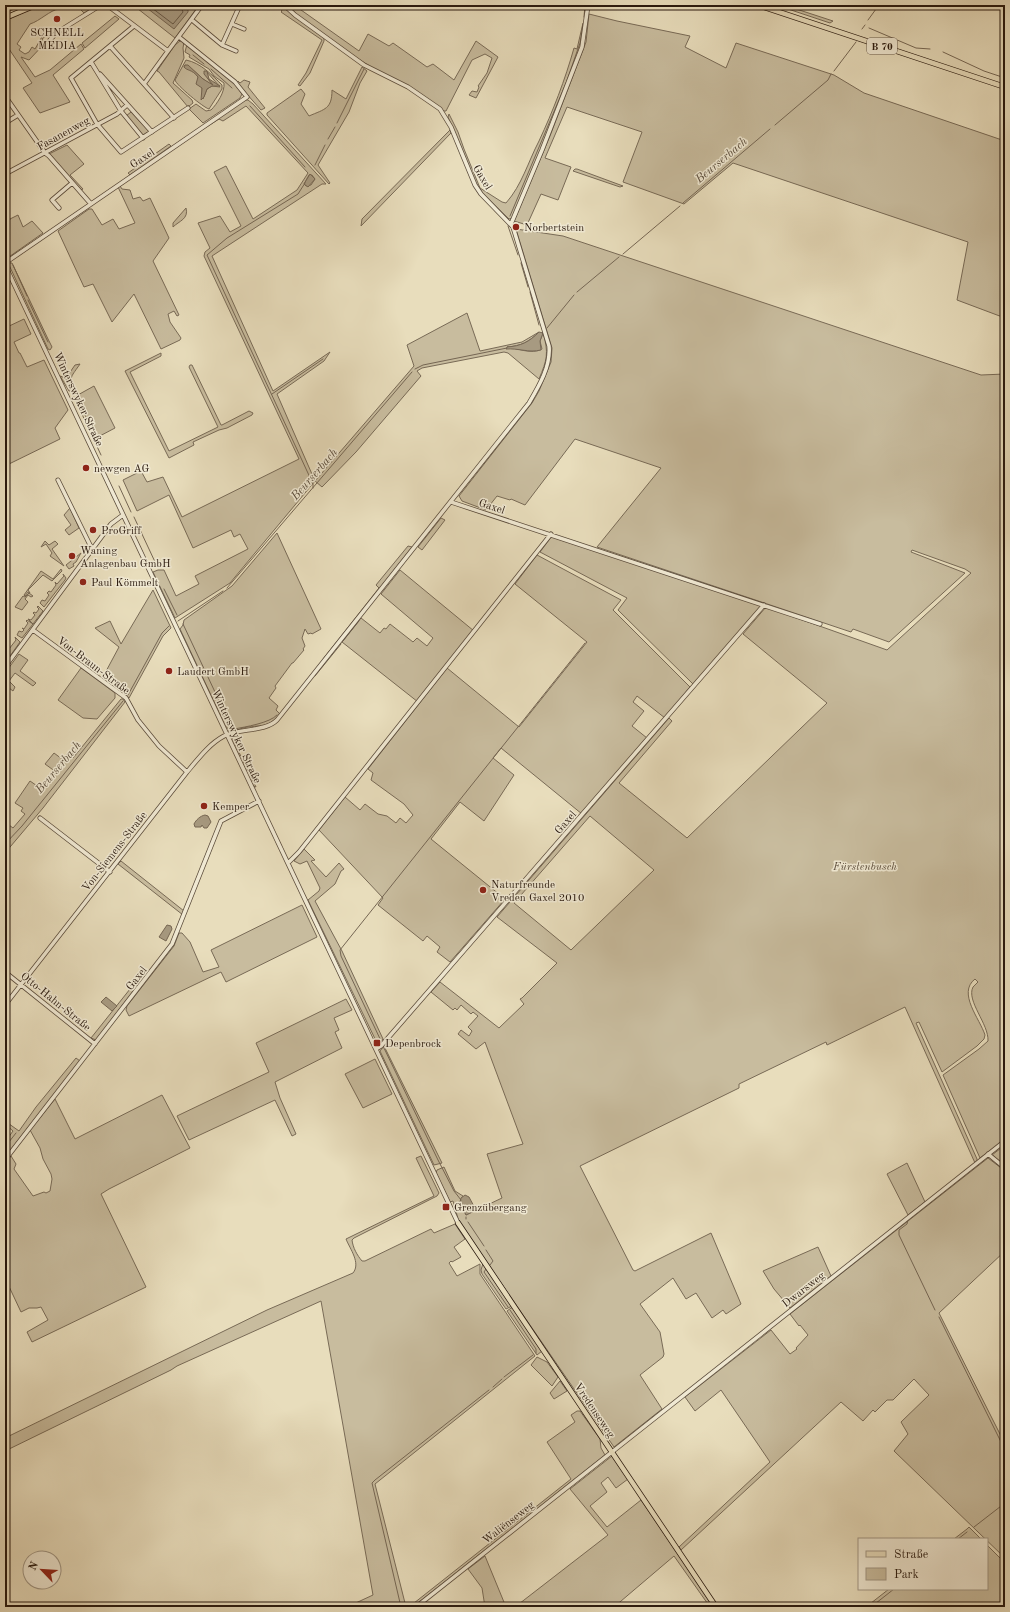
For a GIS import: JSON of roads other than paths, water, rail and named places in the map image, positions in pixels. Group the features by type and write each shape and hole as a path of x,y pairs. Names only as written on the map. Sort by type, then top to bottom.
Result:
{"main road":[{"path":"5,18 36,5"},
{"name":"B 70","path":"758,5 1005,87"},
{"name":"Vredenseweg","path":"458,1222 716,1607"}],"street":[{"path":"50,40 56,33 101,5"},
{"path":"107,5 168,52"},
{"path":"144,84 202,5"},
{"path":"222,45 240,5"},
{"name":"Gaxel","path":"284,5 364,65 408,88 440,109 451,127 475,185 481,194 511,224 516,233 548,341 550,355 545,370 529,404 451,502 764,604 820,624"},
{"path":"511,224 542,150 582,47 588,5"},
{"path":"192,20 222,45 236,51"},
{"path":"232,24 244,29"},
{"path":"134,26 71,78 97,124 121,152 188,108"},
{"name":"Gaxel","path":"5,264 248,96 235,82 179,37"},
{"path":"110,46 174,118"},
{"path":"91,62 121,111 143,138"},
{"path":"95,69 152,132"},
{"path":"5,96 45,153 91,204"},
{"name":"Fasanenweg","path":"5,174 121,111 127,105"},
{"path":"5,123 18,115"},
{"path":"59,208 52,200 72,183"},
{"name":"Winterswyker Straße","path":"5,264 458,1222"},
{"path":"58,480 92,549"},
{"name":"Von-Siemens-Straße","path":"5,1005 187,772 207,749 227,735 243,730 264,727 274,723 451,502"},
{"path":"5,667 111,524 123,515"},
{"path":"288,863 304,846 551,534"},
{"name":"Gaxel","path":"376,1049 381,1046 534,871 764,604"},
{"name":"Von-Braun-Straße","path":"33,630 126,698 138,720 159,746 187,772"},
{"name":"Gaxel","path":"5,1160 172,944 221,821 258,801"},
{"path":"40,818 110,872"},
{"name":"Otto-Hahn-Straße","path":"5,972 95,1044"},
{"name":"Dwarsweg","path":"612,1452 1005,1141"},
{"path":"988,1154 1005,1168"},
{"name":"Waliënseweg","path":"416,1607 612,1452"}],"water":[{"path":"143,5 182,5 188,10 188,12 174,29"},
{"path":"185,65 188,65 203,79 213,85 204,74 204,71 207,71 209,79 220,86 212,86 207,89 201,100 202,88 196,84 198,77 185,68"},
{"path":"310,174 315,179 308,187 304,184"},
{"path":"539,332 543,333 540,341 541,350 532,351 506,349 507,347 524,343"},
{"path":"205,815 208,816 211,822 207,828 204,828 202,825 201,827 195,827 194,824 196,821"},
{"path":"167,925 171,926 172,929 166,941 159,937"},
{"path":"106,997 117,1006 112,1011 101,1002"},
{"path":"465,1195 469,1197 476,1210 466,1215 460,1202 461,1198"}],"waterway":[{"path":"584,17 585,5"},
{"name":"Beurserbach","path":"868,20 879,5"},
{"path":"510,216 566,83 580,43 583,24"},
{"name":"Beurserbach","path":"862,29 865,25"},
{"path":"869,28 916,48 930,49"},
{"name":"Beurserbach","path":"834,71 856,42"},
{"path":"943,52 984,71 1005,78"},
{"path":"193,55 204,64"},
{"path":"211,69 232,88"},
{"path":"337,123 364,69"},
{"name":"Beurserbach","path":"775,125 828,80 831,74"},
{"path":"250,106 305,167"},
{"path":"328,139 335,127"},
{"name":"Beurserbach","path":"683,203 770,129"},
{"path":"315,165 325,145"},
{"path":"305,183 298,194 227,238 207,255 313,484 313,488"},
{"name":"Beurserbach","path":"623,254 680,206"},
{"path":"508,226 518,255"},
{"name":"Beurserbach","path":"577,292 619,257"},
{"path":"521,263 528,287"},
{"path":"13,265 27,296"},
{"path":"530,292 539,325"},
{"name":"Beurserbach","path":"547,328 574,295"},
{"path":"28,300 48,342"},
{"name":"Beurserbach","path":"415,369 423,365 507,348"},
{"path":"272,394 323,359"},
{"name":"Beurserbach","path":"227,588 412,372"},
{"path":"68,379 73,390"},
{"path":"74,397 101,455"},
{"path":"119,486 131,512"},
{"path":"134,517 156,564"},
{"path":"164,589 177,615"},
{"name":"Beurserbach","path":"178,621 223,591"},
{"path":"343,641 359,621"},
{"path":"183,624 231,726"},
{"name":"Beurserbach","path":"128,695 162,633 169,626"},
{"path":"382,1043 341,956 340,950 585,643"},
{"path":"315,676 341,644"},
{"name":"Beurserbach","path":"5,844 22,826 123,701"},
{"path":"234,729 251,726 274,718 277,715"},
{"path":"383,1046 438,1160 454,1191 461,1200"},
{"path":"5,1147 16,1133"},
{"path":"908,1220 907,1224 899,1230 899,1235 935,1310"},
{"path":"468,1222 484,1246"},
{"path":"486,1250 493,1261 490,1265"},
{"path":"486,1269 484,1272 508,1307"},
{"path":"510,1310 536,1349 536,1353"},
{"path":"939,1317 1005,1450"},
{"path":"504,1377 533,1355"},
{"path":"493,1387 502,1379"},
{"path":"401,1607 372,1483 489,1390"},
{"path":"974,1527 1005,1503"},
{"path":"959,1538 967,1532"},
{"path":"871,1607 893,1590"}],"place":[{"name":"SCHNELL MEDIA","path":"57,19"},
{"name":"Norbertstein","path":"516,227"},
{"name":"newgen AG","path":"86,468"},
{"name":"ProGriff","path":"93,530"},
{"name":"Waning Anlagenbau GmbH","path":"72,556"},
{"name":"Paul Kömmelt","path":"83,582"},
{"name":"Laudert GmbH","path":"169,671"},
{"name":"Kemper","path":"204,806"},
{"name":"Naturfreunde Vreden Gaxel 2010","path":"483,890"},
{"name":"Depenbrock","path":"377,1043"},
{"name":"Grenzübergang","path":"446,1207"}],"park label":[{"name":"Fürstenbusch","path":"865,866"}]}
